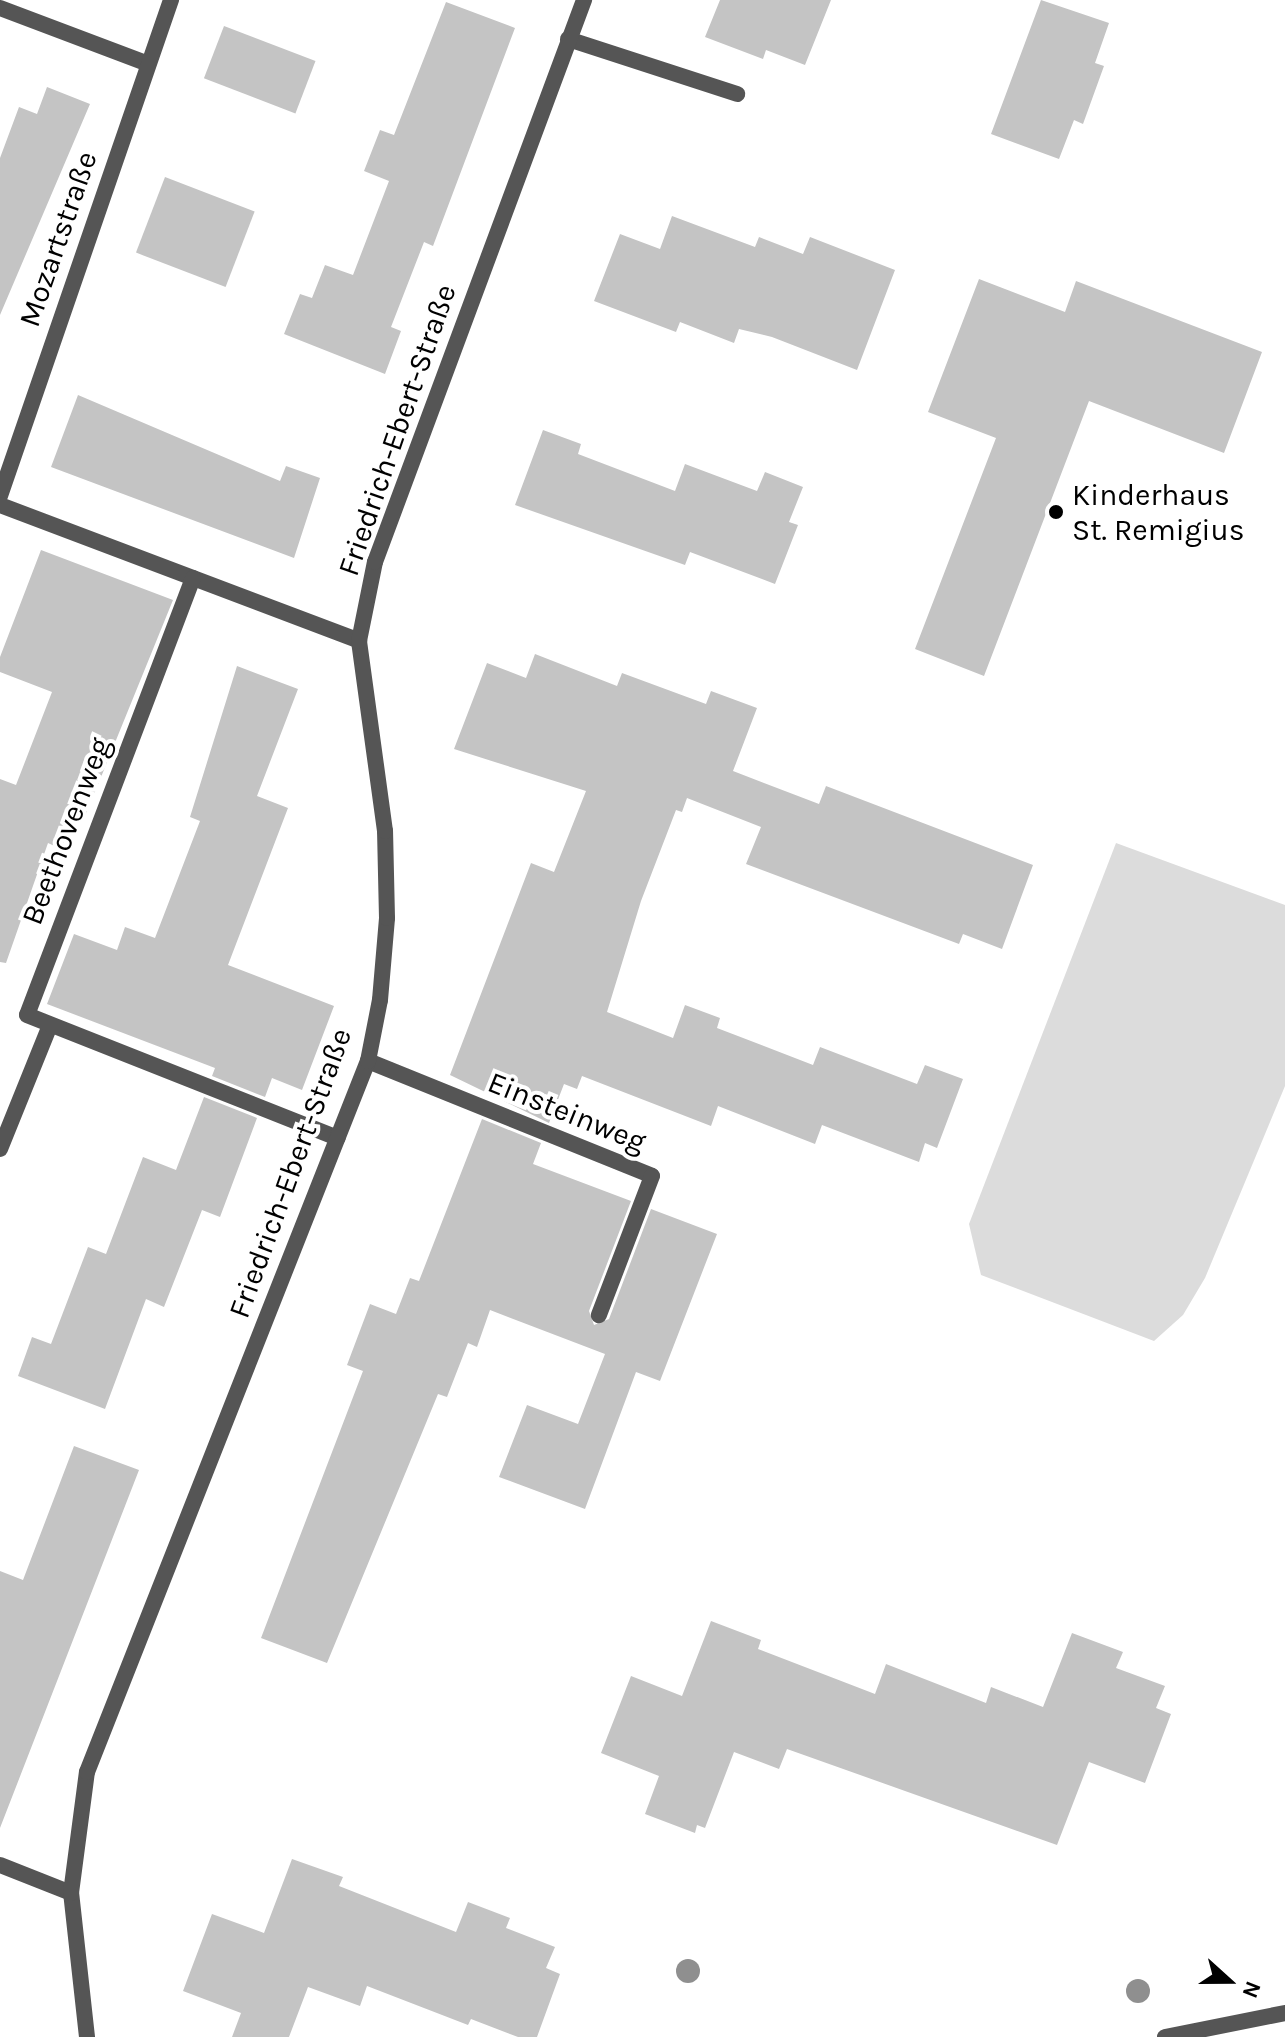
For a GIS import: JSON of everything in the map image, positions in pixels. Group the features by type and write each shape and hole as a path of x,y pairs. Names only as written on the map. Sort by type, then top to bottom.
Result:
{"street":[{"name":"Mozartstraße","path":"0,496 171,0"},
{"name":"Friedrich-Ebert-Straße","path":"87,2037 71,1893 87,1772 368,1061 387,904 385,831 359,641 375,562 584,0"},
{"path":"0,8 148,64"},
{"path":"568,39 737,94"},
{"path":"0,505 359,641"},
{"name":"Beethovenweg","path":"50,1025 27,1015 193,578"},
{"path":"0,1149 50,1025 338,1138"},
{"name":"Einsteinweg","path":"368,1061 652,1176 599,1315"},
{"path":"0,1865 71,1893"},
{"path":"1165,2037 1208,2033 1285,2013"}],"shaded area":[{"path":"1116,843 1285,905 1285,1086 1205,1278 1183,1315 1154,1341 981,1275 969,1224"}],"building":[{"path":"720,0 831,0 805,65 766,50 763,59 705,37"},
{"path":"1041,0 1109,23 1095,63 1104,66 1083,124 1074,120 1059,159 991,134"},
{"path":"446,2 515,28 433,246 424,242 391,327 401,331 385,374 284,334 300,294 312,298 325,265 353,275 389,181 364,171 380,130 394,135"},
{"path":"224,26 315,61 295,113 204,78"},
{"path":"47,87 90,104 0,315 0,158 19,107 37,114"},
{"path":"165,177 255,211 226,287 136,253"},
{"path":"672,216 755,247 759,237 803,254 810,237 895,270 857,370 772,337 739,329 734,343 680,322 676,332 594,301 620,234 660,249"},
{"path":"979,279 1065,312 1076,281 1262,352 1224,453 1089,401 984,676 915,649 996,438 928,412"},
{"path":"78,395 280,481 286,466 320,478 294,558 51,467"},
{"path":"543,430 581,444 578,454 675,491 685,464 757,491 765,472 803,487 789,522 798,525 775,584 690,552 685,565 515,505"},
{"path":"41,550 173,600 86,814 76,811 61,849 48,843 6,963 0,962 0,779 16,785 52,692 0,672 0,657"},
{"path":"535,654 617,686 622,673 706,704 711,691 757,708 733,771 819,804 826,786 1033,865 1002,949 963,934 959,944 746,864 761,827 687,798 682,812 676,810 641,901 607,1012 673,1038 685,1005 720,1018 717,1028 813,1065 820,1047 917,1084 925,1065 963,1079 937,1148 925,1143 919,1162 822,1125 815,1144 718,1106 711,1126 582,1076 577,1089 564,1084 549,1123 450,1075 531,863 554,872 586,791 454,749 487,663 526,678"},
{"path":"237,666 298,689 257,796 288,808 228,965 334,1006 302,1090 272,1078 265,1097 212,1076 215,1068 47,1004 74,934 117,950 125,927 155,938 200,821 190,817"},
{"path":"204,1097 257,1118 220,1217 202,1210 164,1307 146,1299 105,1409 18,1376 32,1337 51,1344 88,1247 106,1254 143,1157 176,1170"},
{"path":"482,1119 541,1143 533,1164 631,1201 589,1311 594,1325 609,1319 651,1209 717,1234 660,1381 636,1372 585,1509 499,1477 527,1405 578,1424 605,1354 490,1310 477,1347 468,1343 447,1397 438,1394 327,1663 261,1638 363,1371 347,1365 370,1304 396,1314 410,1278 419,1281"},
{"path":"74,1446 139,1470 0,1828 0,1571 23,1580"},
{"path":"711,1621 761,1640 758,1649 875,1694 886,1664 986,1703 991,1687 1043,1707 1072,1633 1123,1652 1116,1668 1165,1686 1156,1708 1171,1714 1145,1783 1089,1762 1057,1845 787,1749 779,1769 734,1752 705,1828 697,1825 695,1833 645,1814 659,1776 601,1753 631,1676 682,1696"},
{"path":"292,1859 343,1877 339,1886 456,1932 468,1902 510,1918 506,1928 555,1947 546,1968 560,1974 537,2037 518,2037 471,2019 468,2025 367,1986 360,2006 308,1987 289,2037 232,2037 241,2013 183,1991 212,1914 264,1933"}],"place":[{"name":"Kinderhaus St. Remigius","path":"1056,512"}]}
